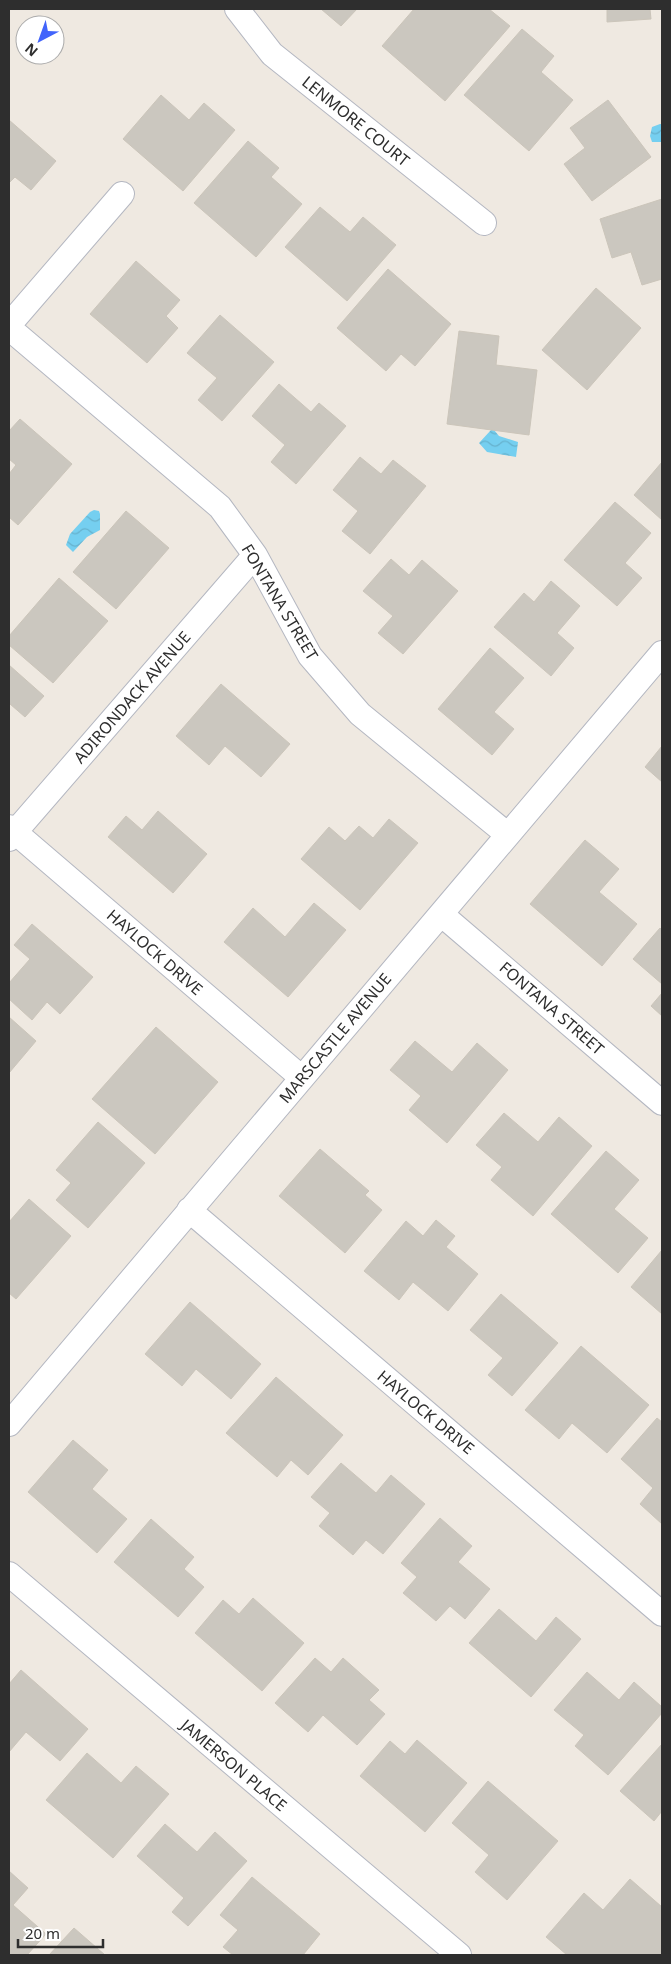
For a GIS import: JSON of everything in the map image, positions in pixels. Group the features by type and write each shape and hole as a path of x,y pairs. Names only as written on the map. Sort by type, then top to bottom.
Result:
{"street":[{"name":"LENMORE COURT","path":"237,9 272,54 484,224"},
{"path":"9,326 122,194"},
{"name":"FONTANA STREET","path":"9,326 220,507 255,555 310,656 360,714 508,835"},
{"name":"ADIRONDACK AVENUE","path":"11,833 255,555"},
{"name":"MARSCASTLE AVENUE","path":"9,1424 662,653"},
{"name":"HAYLOCK DRIVE","path":"11,833 302,1078"},
{"name":"FONTANA STREET","path":"441,914 662,1103"},
{"name":"HAYLOCK DRIVE","path":"189,1210 662,1614"},
{"name":"JAMERSON PLACE","path":"9,1574 459,1955"}],"water":[{"path":"662,124 662,142 652,142 650,136 652,127"},
{"path":"491,430 494,430 499,436 518,442 516,457 487,452 479,443"},
{"path":"94,510 99,511 100,514 100,530 87,537 73,552 66,545 70,534"}],"building":[{"path":"321,9 357,9 341,26"},
{"path":"414,9 489,9 510,26 445,101 382,46"},
{"path":"607,9 650,9 651,19 607,22"},
{"path":"522,29 554,56 541,72 573,100 529,151 464,95"},
{"path":"161,95 189,120 204,103 235,130 183,191 123,139"},
{"path":"608,100 651,157 592,201 564,164 585,148 570,128"},
{"path":"9,120 56,161 31,190 15,177 9,183"},
{"path":"248,141 279,168 271,177 302,204 256,257 194,203"},
{"path":"662,199 662,279 642,285 631,252 612,258 600,219"},
{"path":"320,207 350,232 363,217 396,245 347,301 285,247"},
{"path":"136,261 180,300 166,316 178,328 147,363 90,314"},
{"path":"388,269 451,324 415,366 401,354 386,371 337,328"},
{"path":"596,288 641,328 587,390 542,350"},
{"path":"220,315 274,362 222,421 198,400 217,378 187,353"},
{"path":"459,331 499,336 496,365 537,370 529,435 447,424"},
{"path":"279,384 311,412 319,403 346,426 296,484 271,462 285,445 252,416"},
{"path":"20,419 72,464 18,525 9,517 9,474 16,465 9,459 9,431"},
{"path":"360,457 381,474 393,460 426,486 370,554 342,531 358,511 333,490"},
{"path":"662,462 662,520 634,495"},
{"path":"615,502 651,533 625,563 642,578 617,606 564,560"},
{"path":"126,511 169,548 116,609 73,572"},
{"path":"391,559 409,575 422,560 458,591 403,654 378,633 393,616 363,591"},
{"path":"59,578 108,621 53,683 9,645 9,636"},
{"path":"551,581 580,606 557,633 574,648 551,676 494,627 524,593 534,602"},
{"path":"490,648 524,678 494,712 514,729 492,755 438,709"},
{"path":"9,665 44,696 25,717 9,705"},
{"path":"221,684 290,744 261,777 225,746 209,765 176,736"},
{"path":"662,746 662,782 645,767"},
{"path":"158,811 207,854 173,893 108,837 126,816 142,830"},
{"path":"389,819 418,843 360,910 301,859 329,827 345,841 359,826 373,838"},
{"path":"585,840 619,869 599,892 637,924 602,966 530,904"},
{"path":"314,903 346,930 288,997 224,942 253,908 285,937"},
{"path":"32,924 93,977 60,1014 47,1002 32,1020 9,999 9,983 30,959 14,945"},
{"path":"660,928 662,930 662,984 633,959"},
{"path":"662,993 662,1016 651,1006"},
{"path":"9,1017 36,1041 9,1073"},
{"path":"156,1027 218,1082 155,1154 92,1099"},
{"path":"415,1041 452,1072 477,1043 508,1070 447,1143 409,1110 421,1096 390,1070"},
{"path":"504,1113 538,1142 559,1117 592,1146 533,1216 491,1180 502,1167 476,1145"},
{"path":"98,1122 145,1163 88,1228 56,1200 71,1183 56,1170"},
{"path":"320,1149 369,1191 365,1195 382,1210 345,1253 279,1196"},
{"path":"606,1151 639,1180 614,1209 648,1238 618,1273 551,1214"},
{"path":"29,1199 71,1236 16,1299 9,1293 9,1222"},
{"path":"436,1220 455,1236 446,1247 478,1274 448,1311 413,1282 399,1300 364,1271 406,1221 423,1236"},
{"path":"662,1250 662,1314 631,1287"},
{"path":"501,1294 558,1343 512,1396 488,1375 503,1358 470,1330"},
{"path":"190,1302 261,1364 231,1399 196,1369 182,1386 145,1354"},
{"path":"581,1346 649,1405 607,1453 572,1423 559,1439 525,1410"},
{"path":"276,1377 343,1435 308,1475 291,1460 277,1477 226,1433"},
{"path":"657,1418 662,1422 662,1524 640,1504 653,1488 621,1459"},
{"path":"73,1440 108,1470 92,1489 127,1519 97,1553 28,1492"},
{"path":"341,1463 376,1493 391,1475 425,1504 383,1554 366,1540 353,1555 319,1526 330,1513 311,1497"},
{"path":"440,1518 472,1546 458,1562 490,1589 465,1619 450,1606 436,1621 403,1593 417,1577 401,1563"},
{"path":"151,1519 194,1557 184,1569 204,1587 178,1617 114,1562"},
{"path":"253,1598 304,1643 262,1691 195,1633 223,1600 239,1614"},
{"path":"499,1609 536,1641 556,1617 581,1639 531,1697 469,1643"},
{"path":"315,1658 331,1672 343,1658 379,1690 369,1700 385,1714 357,1745 323,1715 308,1732 275,1703"},
{"path":"21,1670 88,1729 60,1761 26,1732 9,1752 9,1684"},
{"path":"587,1672 619,1700 634,1682 662,1707 662,1713 608,1775 575,1746 584,1735 554,1710"},
{"path":"417,1740 467,1783 425,1832 360,1776 390,1741 405,1754"},
{"path":"662,1744 662,1811 654,1821 620,1791"},
{"path":"87,1753 121,1783 136,1766 169,1794 113,1858 46,1800"},
{"path":"488,1781 558,1841 507,1900 475,1872 489,1855 452,1823"},
{"path":"165,1824 197,1852 215,1832 247,1861 188,1926 172,1912 184,1898 137,1856"},
{"path":"9,1871 28,1888 13,1905 46,1934 27,1955 9,1955"},
{"path":"252,1877 320,1934 303,1955 233,1955 223,1947 238,1930 220,1915"},
{"path":"630,1879 662,1907 662,1955 567,1955 546,1937 584,1893 603,1910"},
{"path":"74,1928 105,1955 49,1955"}]}
